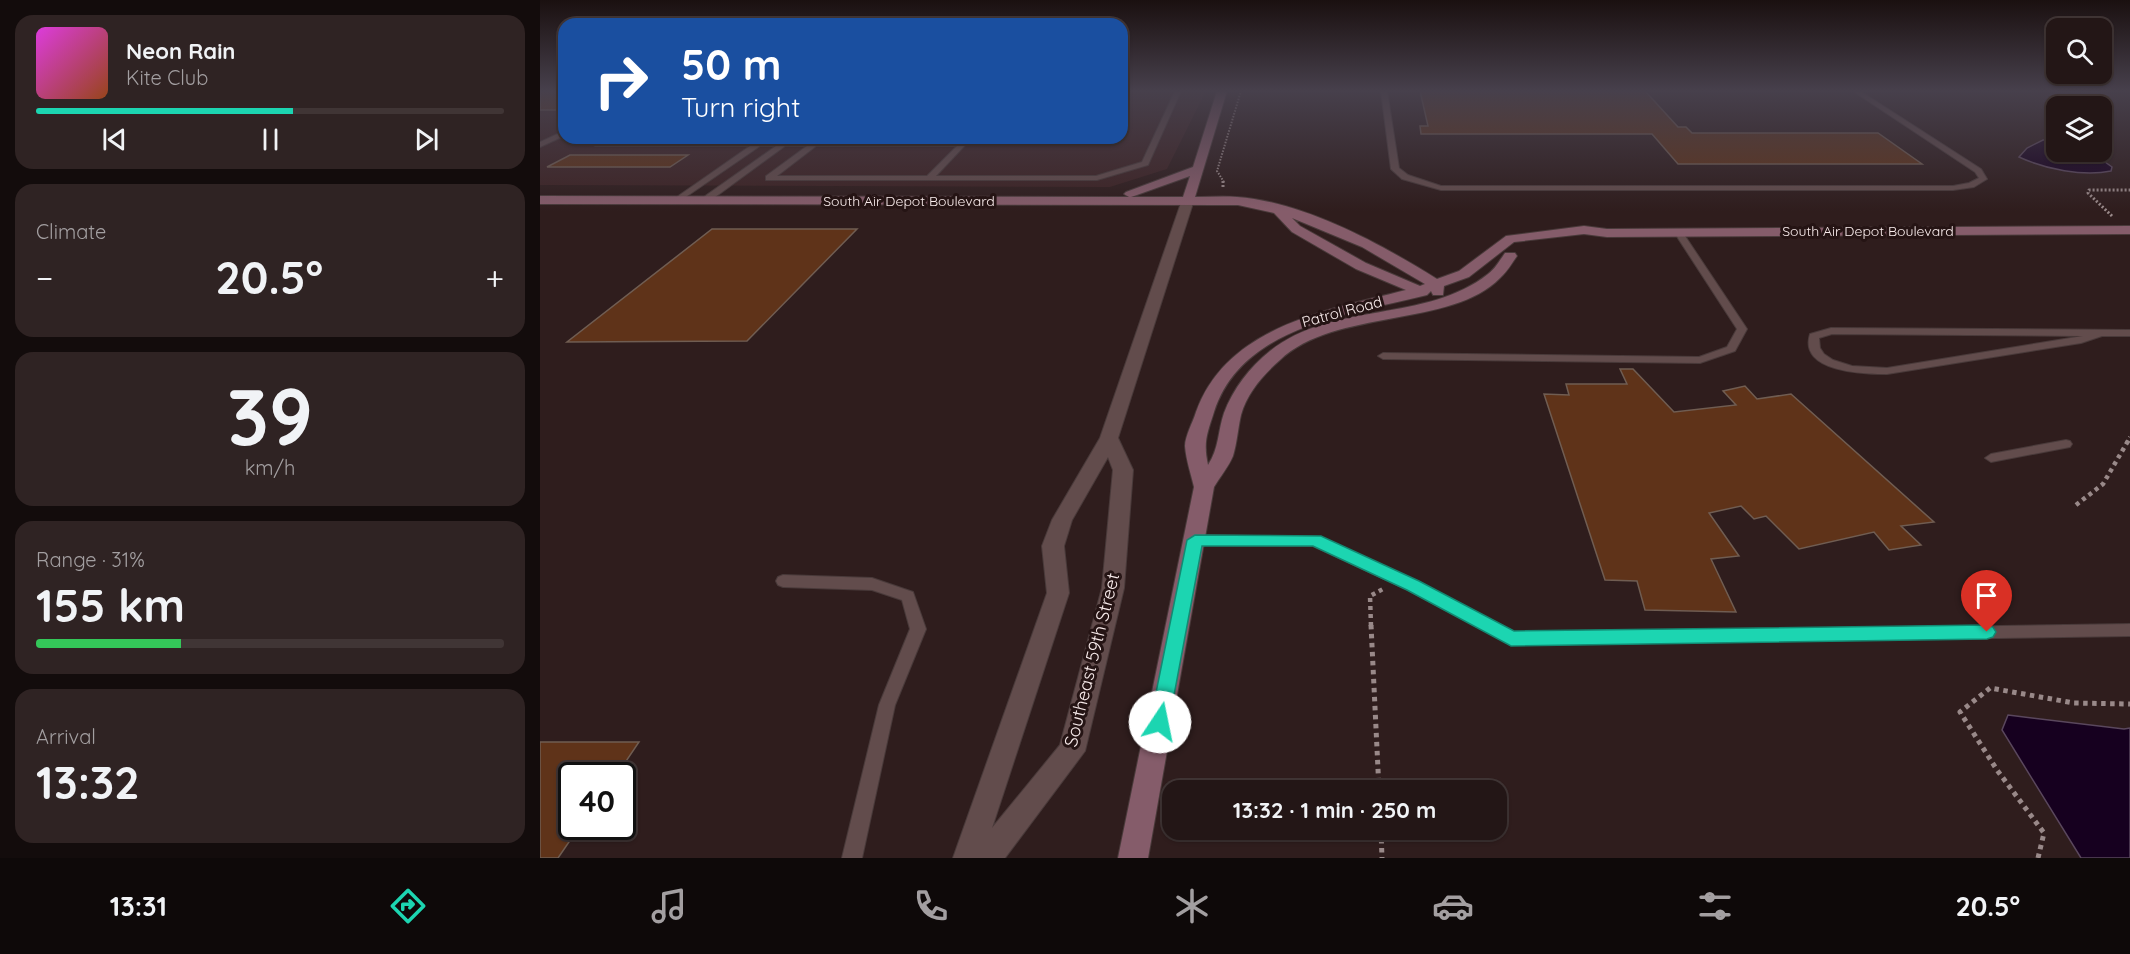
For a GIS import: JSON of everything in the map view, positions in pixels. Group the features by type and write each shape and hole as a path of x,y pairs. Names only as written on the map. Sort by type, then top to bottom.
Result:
{"street":[{"path":"968,858 1058,592 1053,546 1062,520 1109,438 1210,131"},
{"path":"1109,200 1149,189 1198,169"},
{"name":"South Air Depot Boulevard","path":"540,201 1238,201 1277,209 1339,233 1409,267"},
{"name":"South Air Depot Boulevard","path":"1277,209 1296,230 1361,266 1416,292 1461,286 1498,261 1548,242 1607,233 2130,230"},
{"name":"South Air Depot Boulevard","path":"1437,290 1464,274 1489,253 1511,239 1584,230 1607,233"},
{"name":"South Air Depot Boulevard","path":"1360,320 1449,301 1473,291 1495,276 1510,256"},
{"path":"1409,267 1432,272 1450,272 1478,264"},
{"path":"1333,312 1365,298 1372,290 1373,280 1361,266"},
{"path":"1360,320 1437,290 1409,267"},
{"name":"Patrol Road","path":"1204,487 1194,445 1209,400 1232,366 1272,336 1302,322 1416,292"},
{"name":"Patrol Road","path":"1133,858 1204,487 1223,457 1233,413 1249,381 1276,354 1309,335 1360,320"},
{"name":"Southeast 59th Street","path":"987,858 1072,751 1113,588 1123,470 1109,438"}],"lane":[{"path":"814,144 769,178 1096,178 1145,163 1160,131"},
{"path":"1390,131 1395,169 1405,177 1441,188 1953,188 1971,185 1983,179 1978,171 1917,131"},
{"path":"540,145 558,136"},
{"path":"595,144 814,144"},
{"path":"677,201 758,144"},
{"path":"704,201 783,144"},
{"path":"929,178 963,144"},
{"path":"1383,356 1700,360 1731,349 1742,329 1678,232"},
{"path":"2100,333 2081,340 1887,371 1857,371 1834,366 1819,354 1813,343 1814,336 1831,331 2130,333"},
{"path":"1991,458 2066,444"},
{"path":"1195,540 1315,540 1413,586 1511,639 2130,630"},
{"path":"783,581 872,584 908,596 918,629 887,705 852,858"}],"path":[{"path":"2130,190 2099,188 2090,190 2088,193 2130,230"},
{"path":"2076,505 2104,485 2116,468 2130,437"},
{"path":"1379,780 1370,596 1383,589 1394,593"},
{"path":"2038,858 2044,833 1997,770 1960,712 1990,688 2074,703 2130,704"},
{"path":"1381,840 1382,858"}],"shaded area":[{"path":"540,131 558,131 558,144 1128,144 1128,131 1186,131 1167,169 1110,187 540,185"},
{"path":"2046,140 2046,162 2105,162 2112,167 2111,171 2100,173 2064,171 2019,157 2027,148"},
{"path":"2008,715 2130,728 2130,858 2081,858 2002,730"}],"building":[{"path":"1421,131 1878,133 1922,164 1678,164 1652,134 1421,134"},
{"path":"570,155 688,155 670,167 547,167"},
{"path":"712,229 857,229 747,341 567,342"},
{"path":"1620,369 1633,369 1674,412 1736,405 1723,391 1745,386 1757,399 1791,394 1934,522 1901,526 1921,545 1889,550 1874,532 1799,549 1766,516 1754,519 1741,506 1709,513 1739,556 1711,559 1736,612 1645,610 1637,581 1605,580 1544,394 1569,395 1566,384 1627,384"},
{"path":"540,742 639,742 625,762 558,762 558,840 570,840 558,858 540,858"}],"route":[{"path":"1160,722 1195,540 1315,540 1413,586 1511,639 1987,632"}]}
